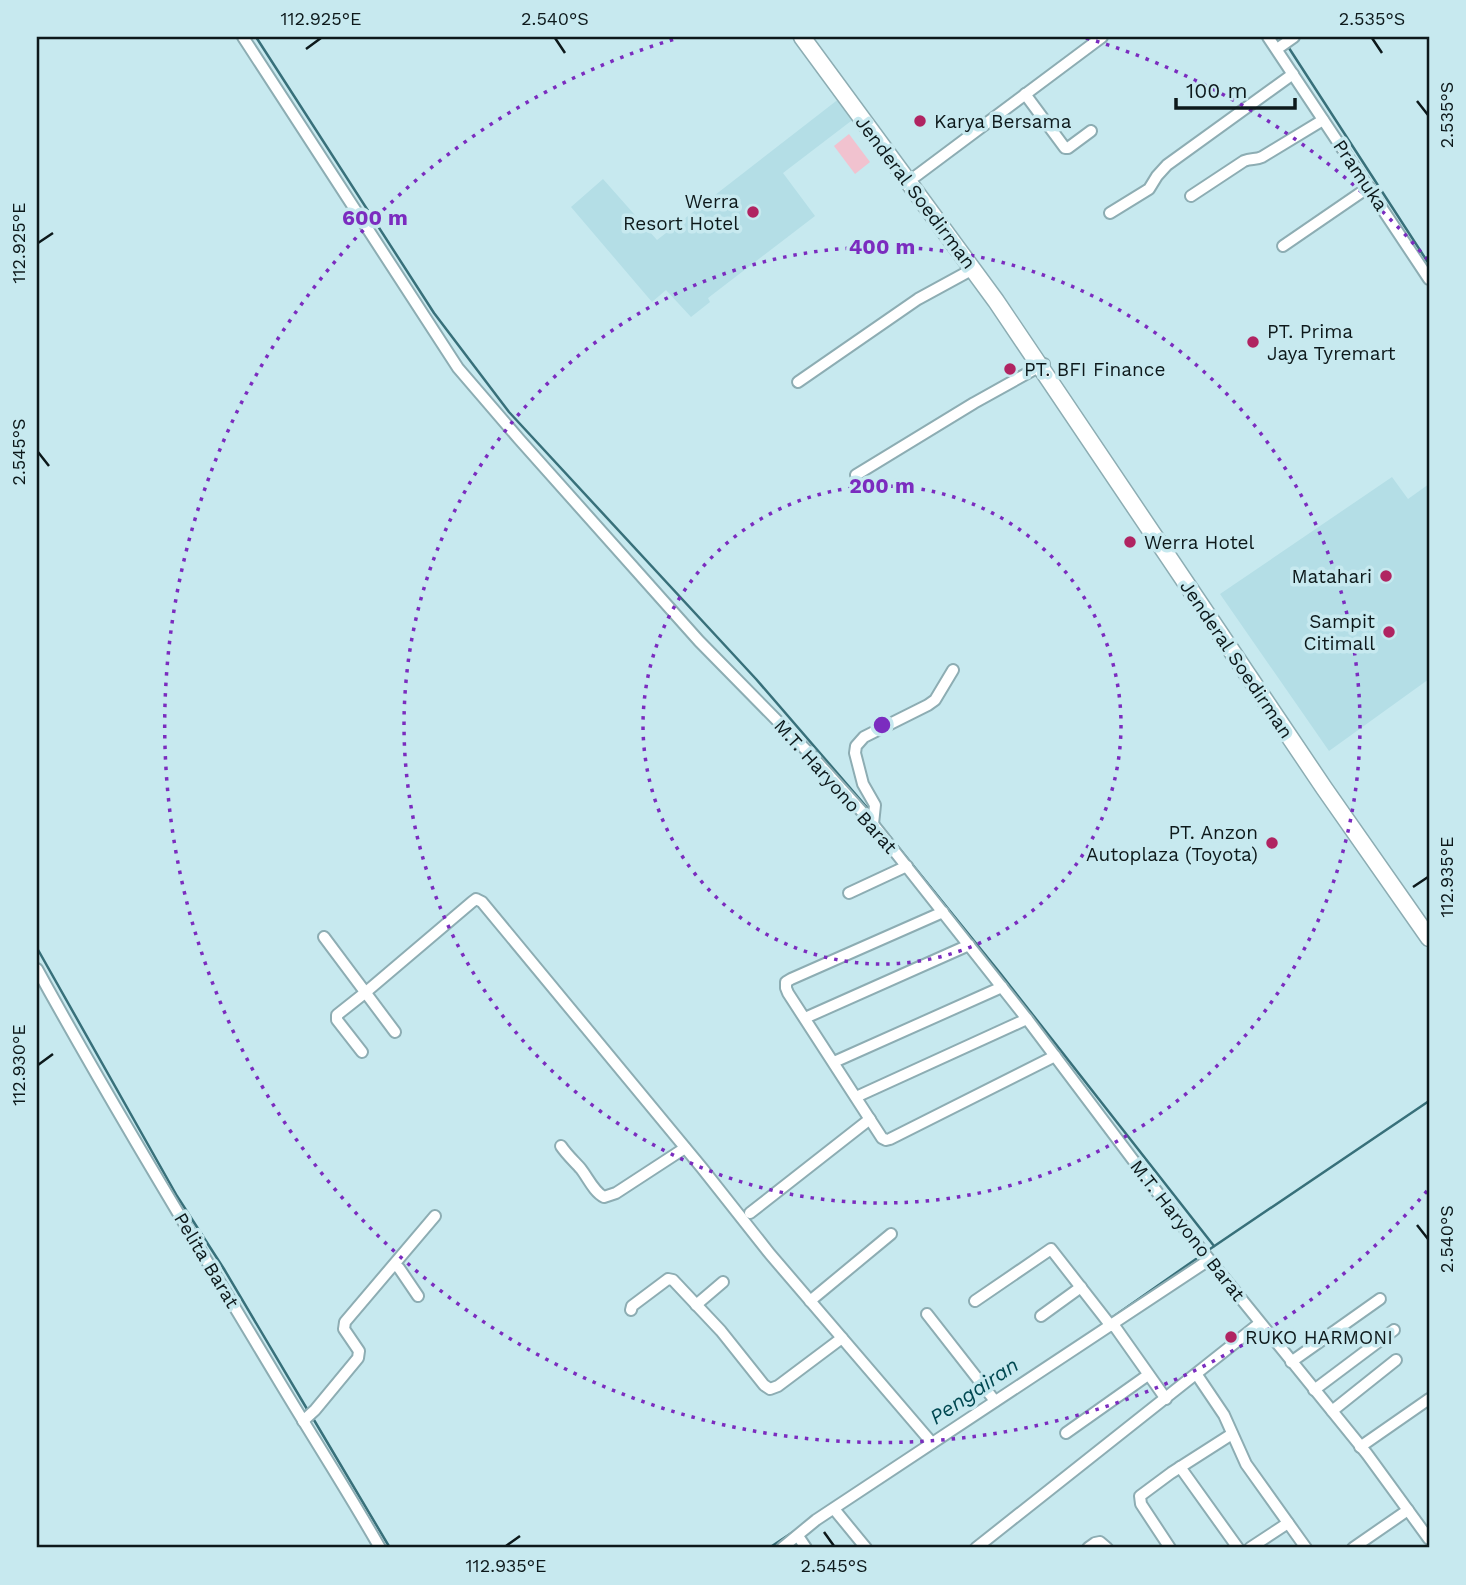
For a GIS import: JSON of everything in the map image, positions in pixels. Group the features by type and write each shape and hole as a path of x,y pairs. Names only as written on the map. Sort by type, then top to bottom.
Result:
{"highway":[{"name":"Jenderal Soedirman","path":"802,37 1043,364 1222,630 1324,788 1429,938"},
{"name":"Jenderal Soedirman","path":"812,37 980,262 1043,364"},
{"name":"Jenderal Soedirman","path":"1222,630 1429,922"}],"street":[{"name":"M.T. Haryono Barat","path":"243,37 458,368 699,641 811,755 873,824 1027,1019 1209,1260 1332,1411 1429,1539"},
{"path":"916,176 1102,37"},
{"name":"Pramuka","path":"1268,37 1286,43 1293,74 1429,279"},
{"path":"1110,212 1146,192 1167,165 1293,74"},
{"path":"1025,94 1065,148 1091,131"},
{"path":"1191,196 1244,161 1262,157 1323,120"},
{"path":"1283,246 1368,187"},
{"path":"798,382 918,299 973,268"},
{"path":"856,475 1043,364"},
{"path":"873,824 875,806 863,784 855,753 856,746 864,737 935,700 953,670"},
{"path":"849,893 907,866"},
{"path":"362,1052 336,1017 472,902 479,900 810,1301 932,1443"},
{"path":"943,912 786,982 786,988 883,1138 890,1139 1055,1056"},
{"path":"324,937 395,1032"},
{"path":"805,1018 969,945"},
{"name":"Pelita Barat","path":"37,969 187,1228 380,1548"},
{"path":"834,1062 1002,987"},
{"path":"856,1097 1027,1019"},
{"path":"750,1213 870,1119"},
{"path":"561,1146 598,1194 604,1197 616,1193 685,1147"},
{"path":"303,1421 358,1358 358,1347 344,1329 344,1324 435,1216"},
{"path":"810,1301 891,1234"},
{"path":"975,1301 1051,1249 1112,1325 1166,1399"},
{"path":"782,1548 816,1520 1209,1260"},
{"path":"394,1265 399,1268 418,1297"},
{"path":"631,1310 632,1306 668,1279 673,1280 770,1389 778,1386 842,1338"},
{"path":"696,1305 723,1282"},
{"path":"1041,1316 1081,1287"},
{"path":"1291,1362 1380,1299"},
{"path":"927,1314 995,1401"},
{"path":"976,1548 1260,1323"},
{"path":"1314,1390 1394,1330"},
{"path":"1332,1411 1396,1360"},
{"path":"1066,1433 1148,1375"},
{"path":"1196,1375 1224,1415 1247,1464 1306,1548"},
{"path":"1360,1447 1429,1398"},
{"path":"1170,1548 1139,1501 1143,1493 1232,1434"},
{"path":"1180,1467 1238,1548"},
{"path":"834,1509 866,1548"},
{"path":"1353,1548 1408,1510"},
{"path":"1250,1548 1288,1523"},
{"path":"798,1536 806,1548"},
{"path":"1088,1548 1100,1542 1107,1548"}],"shaded area":[{"name":"Werra Resort Hotel","path":"840,98 855,118 783,173 815,216 708,298 710,302 691,317 666,290 652,302 571,207 603,179 657,240"},
{"path":"849,134 870,162 855,174 834,146"},
{"path":"1392,477 1408,499 1429,484 1429,679 1329,751 1220,594"}],"waterway":[{"path":"256,37 434,313 509,412 756,679 870,811"},
{"path":"1287,45 1429,264"},
{"path":"878,822 1214,1246"},
{"path":"37,948 177,1196 307,1409"},
{"path":"1210,1249 1429,1101"},
{"name":"Pengairan","path":"1110,1319 1196,1259"},
{"path":"314,1420 390,1548"},
{"name":"Pengairan","path":"769,1548 796,1530"}],"place":[{"name":"Karya Bersama","path":"920,121"},
{"name":"Werra Resort Hotel","path":"753,212"},
{"name":"PT. Prima Jaya Tyremart","path":"1253,342"},
{"name":"PT. BFI Finance","path":"1010,369"},
{"name":"Werra Hotel","path":"1130,542"},
{"name":"Matahari","path":"1386,576"},
{"name":"Sampit Citimall","path":"1389,632"},
{"name":"PT. Anzon Autoplaza (Toyota)","path":"1272,843"},
{"name":"RUKO HARMONI","path":"1231,1337"}]}
